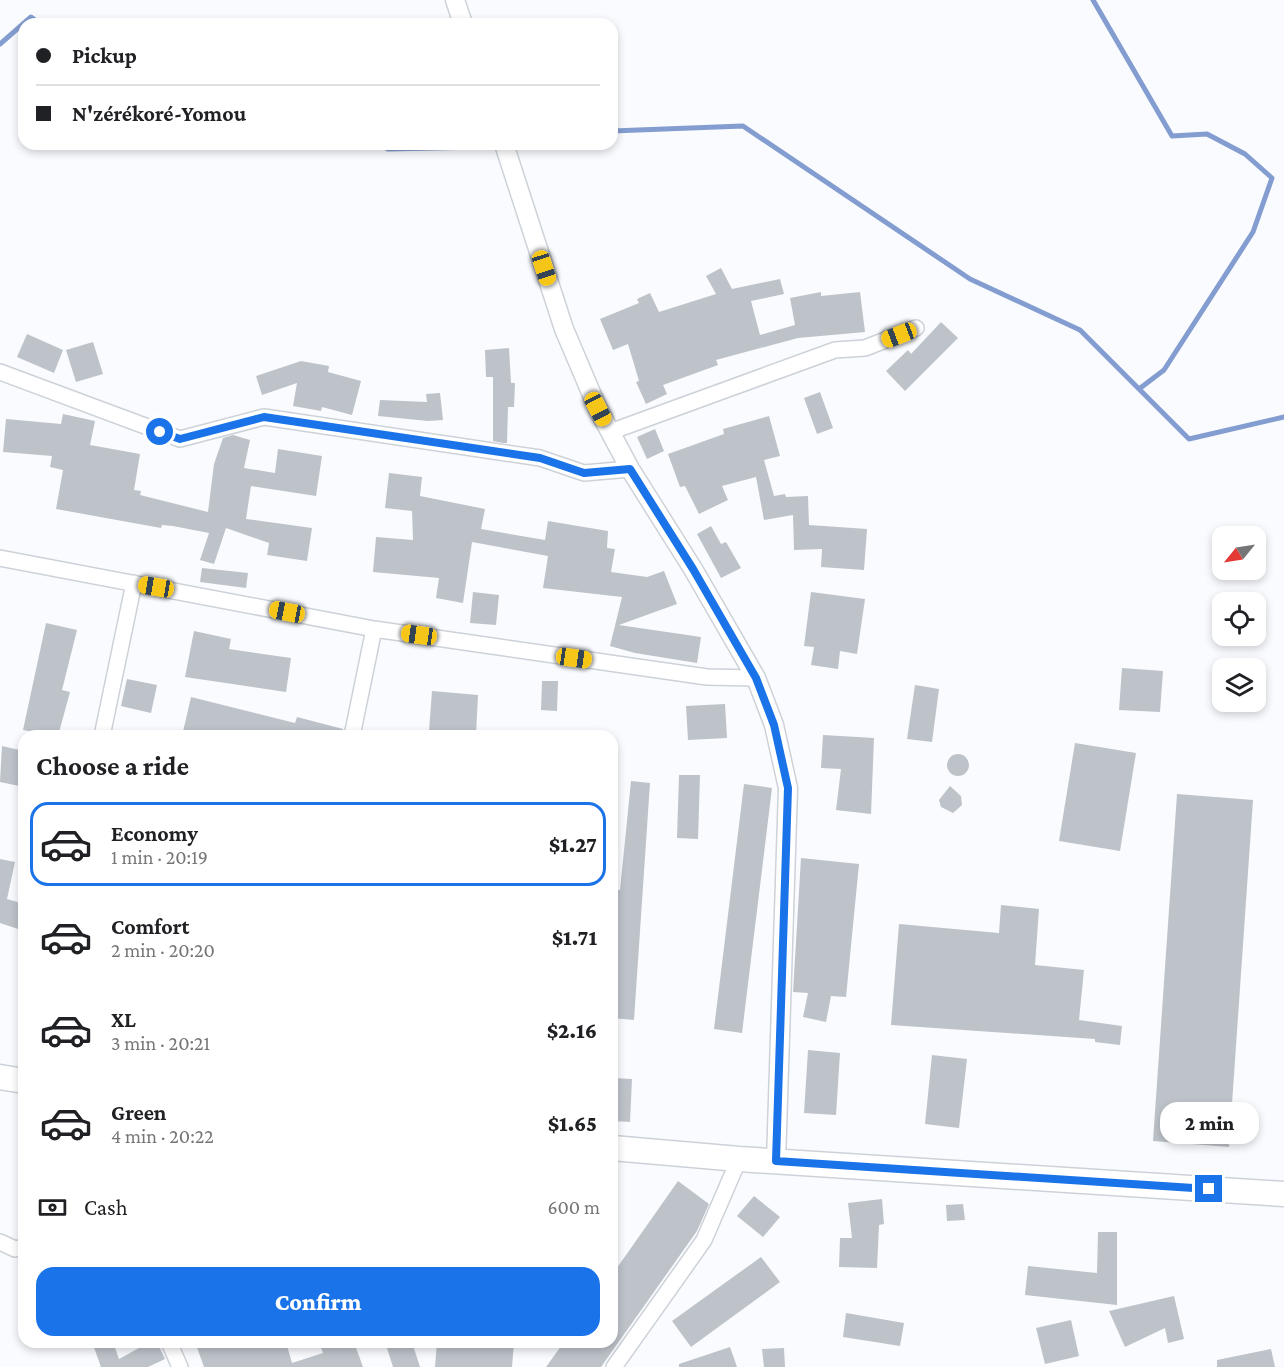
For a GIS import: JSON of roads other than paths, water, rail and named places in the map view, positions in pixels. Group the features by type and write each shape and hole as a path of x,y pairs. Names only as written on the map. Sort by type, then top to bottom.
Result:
{"highway":[{"path":"618,1149 739,1159 1284,1194"}],"street":[{"path":"455,0 461,18"},
{"path":"507,150 564,329 610,432 756,678 774,725 788,788 776,1161"},
{"path":"610,432 836,350 865,348 916,328"},
{"path":"0,372 180,439 264,417 540,458 584,473 630,469"},
{"path":"0,558 374,628 707,677 756,678"},
{"path":"103,730 134,583"},
{"path":"353,730 374,628"},
{"path":"614,1367 704,1240 739,1159"},
{"path":"0,1242 18,1248"},
{"path":"172,1348 180,1367"}],"waterway":[{"path":"1093,0 1172,136 1207,134 1245,154 1272,178 1253,232 1164,370 1139,389"},
{"path":"0,44 18,28"},
{"path":"618,131 743,126 970,279 1080,330 1189,439 1284,417"}]}
